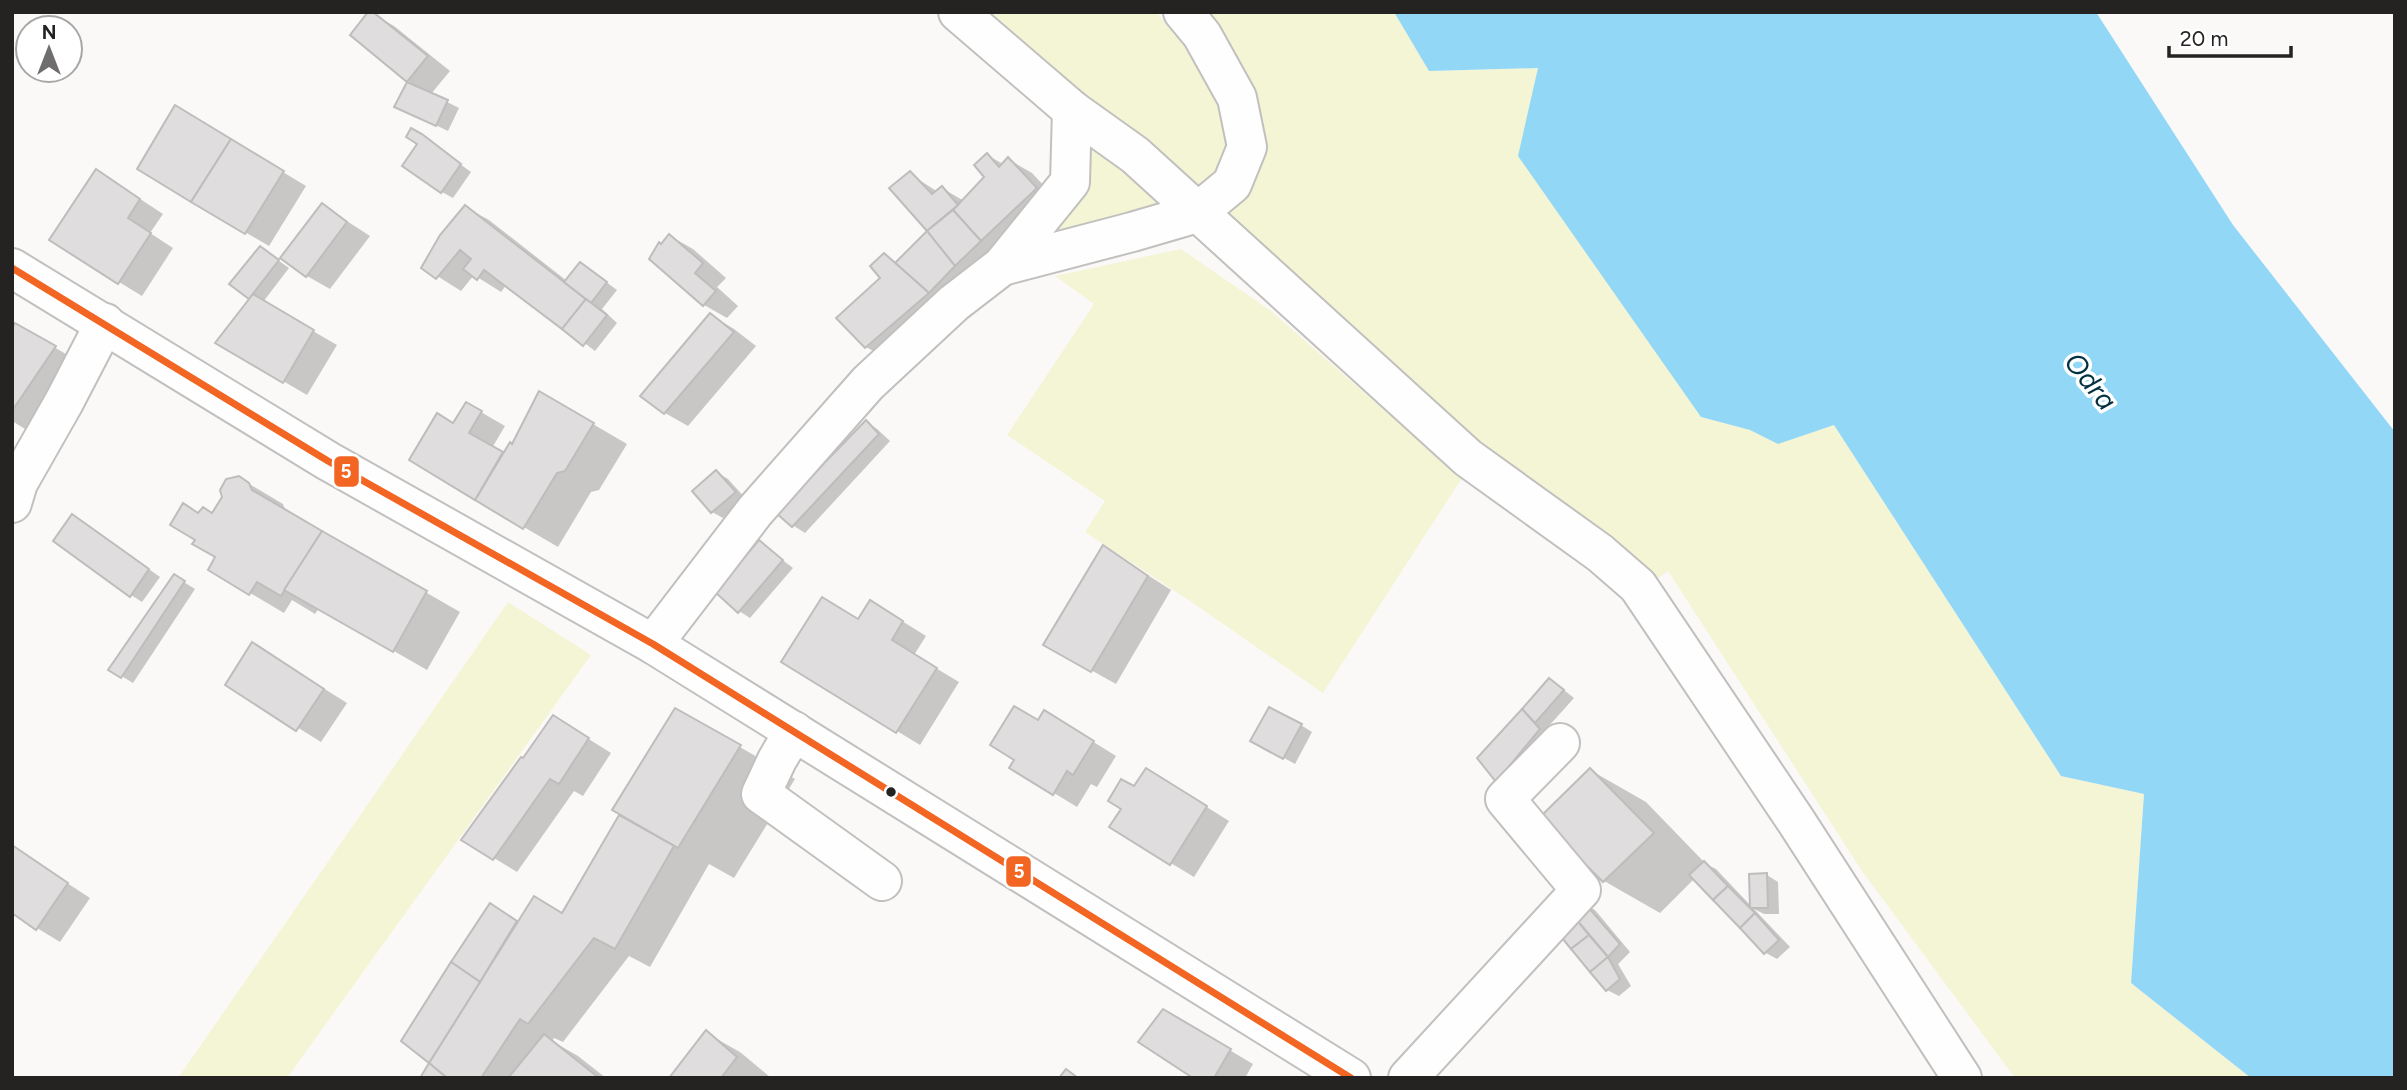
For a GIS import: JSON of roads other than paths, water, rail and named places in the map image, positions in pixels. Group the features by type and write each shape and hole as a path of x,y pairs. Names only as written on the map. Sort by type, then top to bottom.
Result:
{"street":[{"path":"958,12 1072,110 1135,155 1468,458 1600,552 1638,586 1796,821 1962,1078"},
{"path":"1002,265 1197,213 1232,184 1247,147 1237,98 1202,35 1183,12"},
{"path":"653,644 755,510 868,383 954,303 1002,265 1070,181 1072,110"},
{"path":"12,268 328,461 653,644 1351,1078"},
{"path":"12,503 18,483 64,402 104,323"},
{"path":"794,731 761,794 882,881"},
{"path":"1408,1078 1581,890 1505,799 1560,743"}],"water":[{"name":"Odra","path":"1394,12 2096,12 2233,225 2395,432 2395,1078 2251,1078 2131,983 2144,794 2061,776 1834,425 1778,444 1750,430 1701,417 1518,156 1538,68 1429,71"}]}
